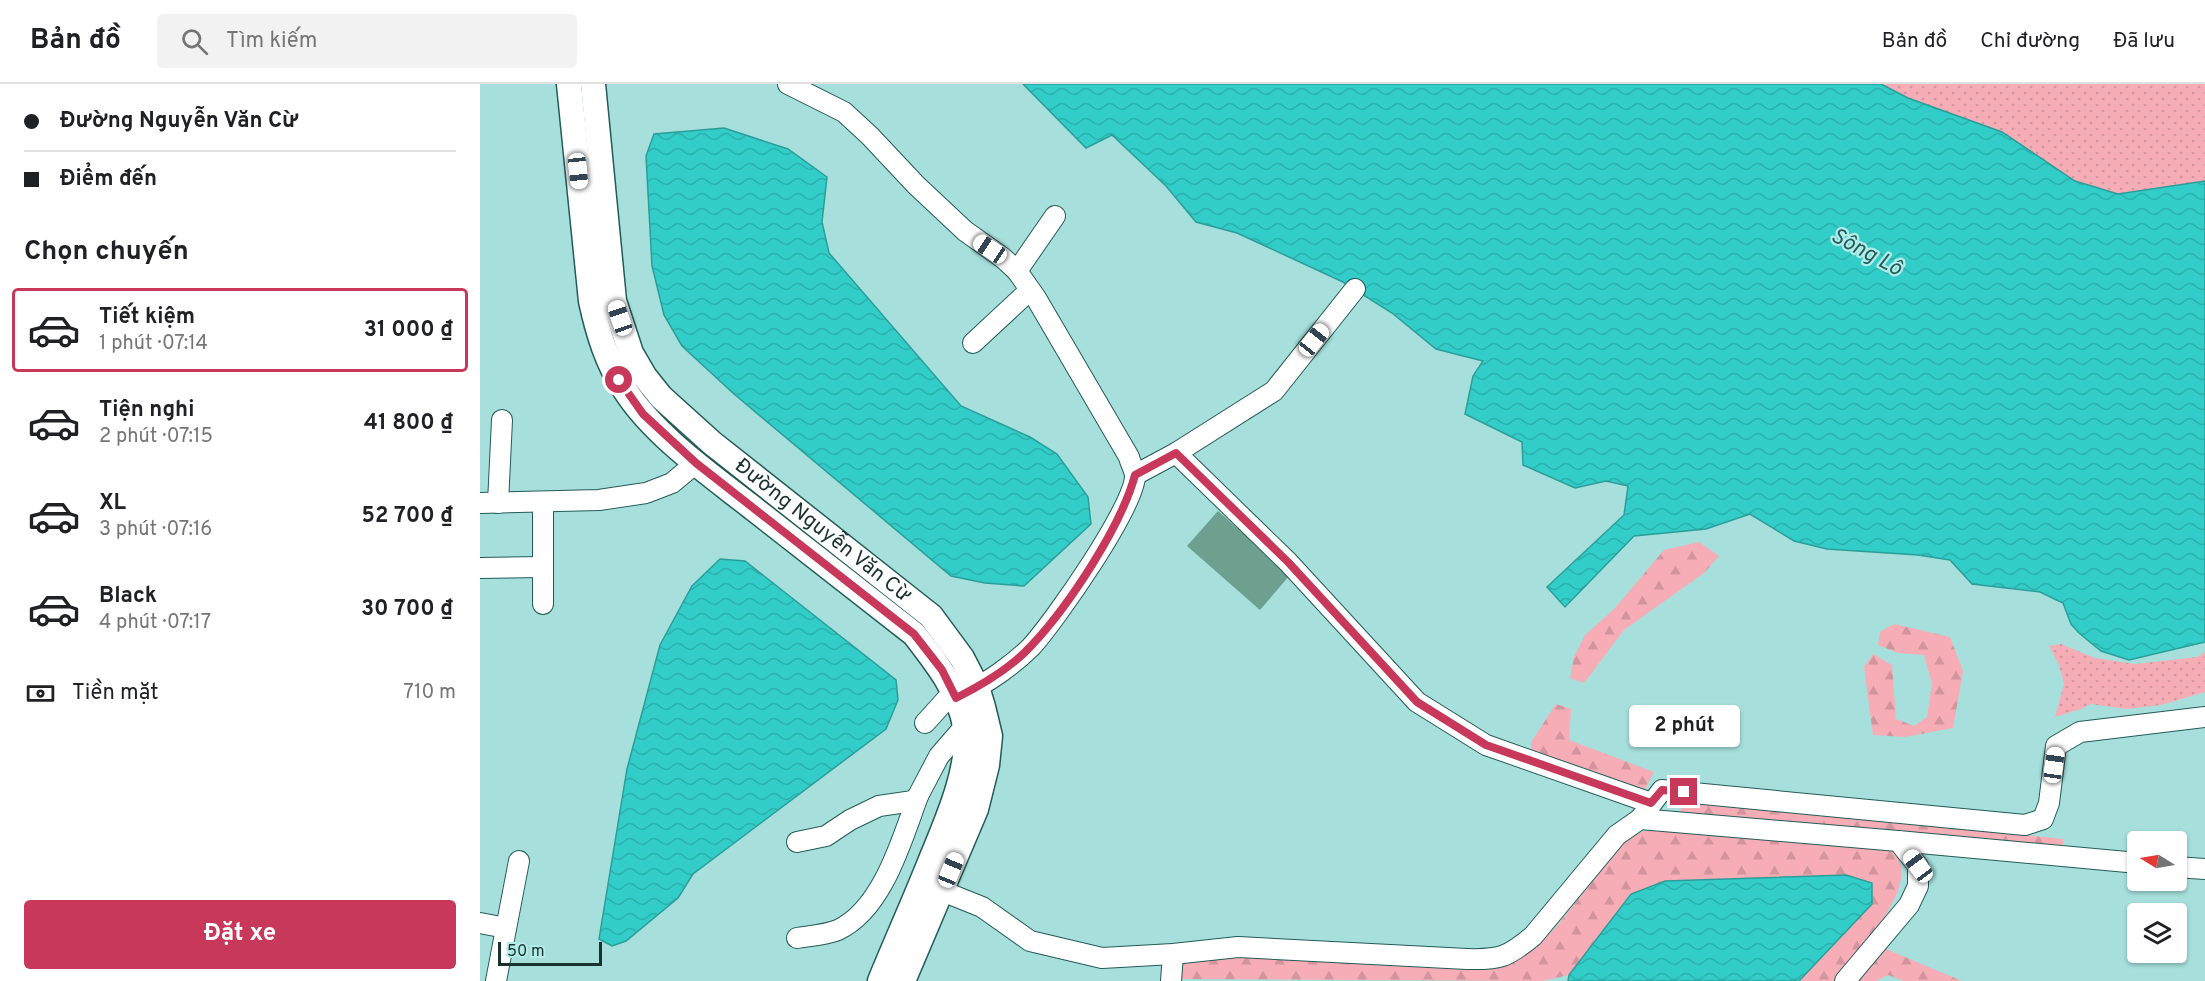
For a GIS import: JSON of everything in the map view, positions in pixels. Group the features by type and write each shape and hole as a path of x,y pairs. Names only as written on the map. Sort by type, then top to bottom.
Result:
{"main road":[{"name":"Đường Nguyễn Văn Cừ","path":"569,84 591,301 598,334 612,368 626,392 643,414 696,463 914,634 962,692 990,736 987,765 976,809 903,981"},
{"name":"Đường Nguyễn Văn Cừ","path":"593,84 614,301 631,353 645,377 661,397 712,443 931,616 962,658 964,752 953,805 879,981"}],"street":[{"path":"788,84 844,112 965,231 1017,271 1129,457 1135,475 1129,496 1076,590 1031,647 962,692 925,723"},
{"path":"1017,271 1055,216"},
{"path":"1135,475 1176,453 1274,391 1354,289"},
{"path":"973,343 1030,290"},
{"path":"502,420 489,503 599,500 646,493 672,483 696,463"},
{"path":"1176,453 1288,562 1417,702 1486,745 1645,811 1898,842 2127,862"},
{"path":"543,502 543,604"},
{"path":"480,568 543,567"},
{"path":"942,891 982,907 1030,941 1102,958 1238,947 1467,959 1503,958 1533,936 1617,835 1645,811 1662,790 2025,825 2043,819 2049,803 2056,746 2064,741 2080,732 2205,717"},
{"path":"797,938 838,930 857,918 874,898 896,854 918,796 939,756 965,726"},
{"path":"797,842 826,836 850,820 879,806 906,803 918,796"},
{"path":"1845,981 1909,904 1918,886 1918,866 1898,842"},
{"path":"496,981 519,861"},
{"path":"2187,868 2205,869"},
{"path":"480,923 506,928"},
{"path":"1171,981 1173,954"}],"green space":[{"path":"1881,84 2205,84 2205,181 2118,194 2075,181 2002,132 1908,98"},
{"path":"1699,542 1719,556 1704,573 1624,630 1584,683 1570,678 1574,657 1585,635 1614,609 1664,550"},
{"path":"1894,624 1950,637 1963,671 1953,728 1905,737 1873,735 1864,667 1873,654 1892,665 1896,719 1914,726 1927,717 1932,684 1924,655 1898,653 1878,645 1880,632"},
{"path":"2061,644 2095,658 2135,664 2197,657 2205,652 2205,692 2161,705 2127,709 2090,704 2055,717 2064,684 2059,665 2049,646"},
{"path":"1556,704 1571,709 1569,740 1654,772 1642,795 1531,755 1531,742"},
{"path":"1688,800 2063,839 2063,850 1683,817 1679,812"},
{"path":"1686,828 1885,844 1898,858 1901,872 1899,888 1880,923 1833,981 1799,981 1872,904 1631,894 1569,975 1542,981 1182,979 1182,966 1188,959 1233,954 1492,968 1514,960 1536,948 1556,927 1629,835 1646,831"},
{"path":"1886,949 1962,981 1904,981 1888,975 1876,981 1858,981"}],"water":[{"name":"Sông Lô","path":"1023,84 1881,84 1908,98 2002,132 2075,181 2118,194 2205,181 2205,642 2129,660 2101,651 2071,624 2063,603 2040,592 1972,584 1950,560 1918,555 1827,549 1794,541 1750,514 1706,529 1634,536 1565,607 1547,587 1624,515 1628,486 1606,481 1575,488 1523,465 1522,442 1465,414 1473,376 1483,361 1436,349 1392,313 1343,282 1237,233 1196,222 1166,186 1112,135 1086,148"},
{"path":"724,128 788,149 827,177 822,222 829,253 961,406 1030,437 1057,454 1088,497 1091,524 1024,586 985,583 951,576 734,394 682,346 664,315 652,266 646,156 654,134"},
{"path":"720,559 745,561 896,680 898,700 886,729 693,874 678,898 626,941 612,946 599,939 627,769 660,645 692,586"},
{"path":"1846,875 1872,883 1872,904 1799,981 1568,981 1569,975 1631,894 1665,881"}],"building":[{"path":"1218,511 1290,575 1260,610 1187,546"}],"route":[{"path":"619,380 643,414 696,463 914,634 942,670 956,698 977,687 1031,647 1076,590 1129,496 1135,475 1176,453 1288,562 1417,702 1486,745 1651,803 1662,790 1684,792"}]}
